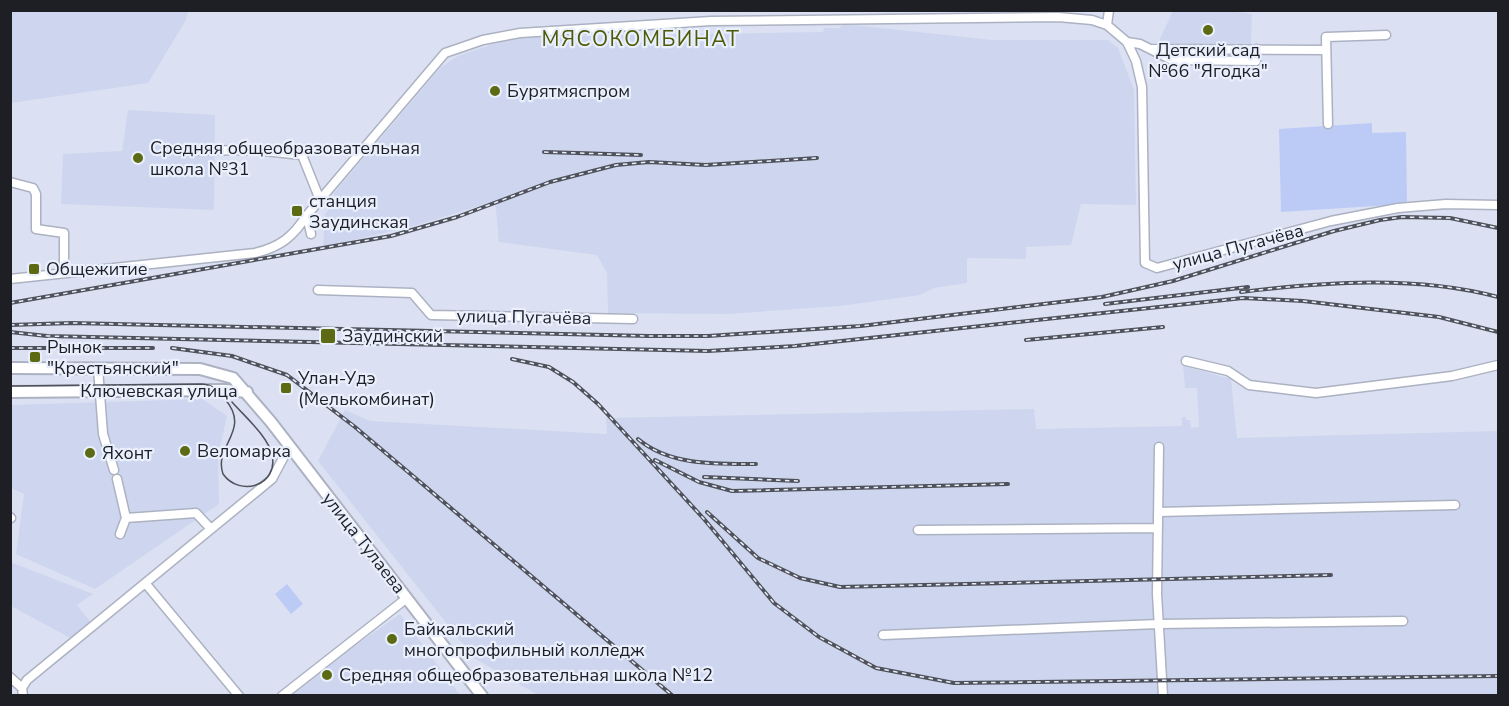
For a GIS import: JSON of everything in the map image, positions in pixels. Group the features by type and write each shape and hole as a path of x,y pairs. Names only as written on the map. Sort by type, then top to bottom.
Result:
{"main road":[{"name":"Ключевская улица","path":"10,368 216,372 233,378 247,392"},
{"name":"Ключевская улица","path":"10,392 224,390 247,392"},
{"name":"улица Тулаева","path":"247,392 482,696"}],"street":[{"path":"1107,25 1109,10"},
{"path":"10,279 255,253 275,248 296,233 307,215 445,53 483,40 520,33 711,21 1058,17 1092,20 1107,25 1127,42 1151,49 1326,51"},
{"path":"1328,124 1326,37 1386,35"},
{"name":"улица Пугачёва","path":"1127,42 1136,61 1142,87 1145,263 1150,266 1166,267 1331,221 1398,208 1446,204 1498,205"},
{"path":"180,150 255,150 302,155 320,200"},
{"path":"10,182 33,188 36,194 36,229 64,233 64,273"},
{"path":"307,215 311,234"},
{"name":"улица Пугачёва","path":"318,290 412,293 431,315 633,319"},
{"path":"1186,361 1228,372 1249,385 1316,393 1452,376 1498,365"},
{"path":"98,368 103,434 114,470"},
{"path":"23,692 27,680 272,479 289,447"},
{"path":"1159,447 1158,624 1163,696"},
{"path":"117,479 126,518 120,534"},
{"path":"1158,512 1455,505"},
{"path":"126,518 196,513 211,529"},
{"path":"918,530 1157,528"},
{"path":"146,584 239,696"},
{"path":"282,696 407,598"},
{"path":"883,635 1158,624 1403,621"},
{"path":"10,676 23,692"}],"shaded area":[{"path":"11,10 188,11 186,20 148,83 11,103"},
{"name":"Детский сад №66 \"Ягодка\"","path":"1218,10 1252,14 1251,46 1157,45 1173,11"},
{"name":"Бурятмяспром","path":"844,24 992,40 1108,40 1118,48 1134,90 1136,205 1081,204 1071,245 1026,247 1026,259 967,258 967,283 934,288 920,295 840,306 728,314 608,313 607,273 597,255 499,242 495,201 414,226 323,247 325,214 338,198 333,194 441,67 458,56 514,37 823,32 824,28 839,28"},
{"name":"Средняя общеобразовательная школа №31","path":"128,110 215,115 214,210 61,204 63,154 122,151"},
{"path":"1372,123 1372,133 1406,132 1407,204 1281,212 1279,129"},
{"path":"1183,366 1231,379 1237,438 1498,431 1498,695 538,695 474,658 318,461 345,410 370,421 607,434 606,418 1034,409 1036,429 1182,426 1182,417 1190,420 1191,428 1199,427 1197,388 1185,388"},
{"path":"202,399 227,416 218,456 219,504 95,589 16,554 24,494 11,488 10,405"},
{"path":"10,562 93,594 77,605 92,624 72,639 11,606"},
{"path":"287,584 303,604 291,614 275,594"},
{"name":"Байкальский многопрофильный колледж","path":"400,614 460,695 288,696 297,687"}],"tram line":[{"path":"10,386 202,384 213,387 225,399 235,420 234,429 223,455 221,464 223,474 230,481 239,485 256,485 270,474 273,465 270,448 261,434 232,402"}],"railway":[{"path":"544,152 641,155"},
{"path":"10,303 391,236 457,217 550,182 616,165 649,162 706,165 817,158"},
{"path":"10,325 72,323 708,336 861,326 1102,297 1173,281 1334,231 1380,220 1402,217 1450,218 1498,228"},
{"path":"1241,292 1305,285 1370,282 1435,286 1498,297"},
{"path":"1105,304 1248,287"},
{"path":"10,332 47,336 708,351 795,346 1243,298 1303,301 1439,317 1498,332"},
{"path":"1026,340 1163,327"},
{"path":"10,348 153,348"},
{"path":"172,348 232,356 287,375 355,427 673,696"},
{"path":"512,359 549,367 573,382 598,404 704,519 774,603 819,637 876,668 954,683 1498,676"},
{"path":"638,439 651,448 679,459 694,462 756,464"},
{"path":"655,460 699,482 732,491 1008,484"},
{"path":"704,477 798,481"},
{"path":"707,512 758,558 800,578 840,587 1331,575"}],"place":[{"name":"Детский сад №66 \"Ягодка\"","path":"1208,30"},
{"name":"Бурятмяспром","path":"495,91"},
{"name":"Средняя общеобразовательная школа №31","path":"138,158"},
{"name":"станция Заудинская","path":"297,211"},
{"name":"Общежитие","path":"34,269"},
{"name":"Заудинский","path":"328,336"},
{"name":"Рынок \"Крестьянский\"","path":"35,357"},
{"name":"Улан-Удэ (Мелькомбинат)","path":"286,388"},
{"name":"Веломарка","path":"185,451"},
{"name":"Яхонт","path":"90,453"},
{"name":"Байкальский многопрофильный колледж","path":"392,639"},
{"name":"Средняя общеобразовательная школа №12","path":"327,675"}],"district":[{"name":"МЯСОКОМБИНАТ","path":"641,39"}]}
